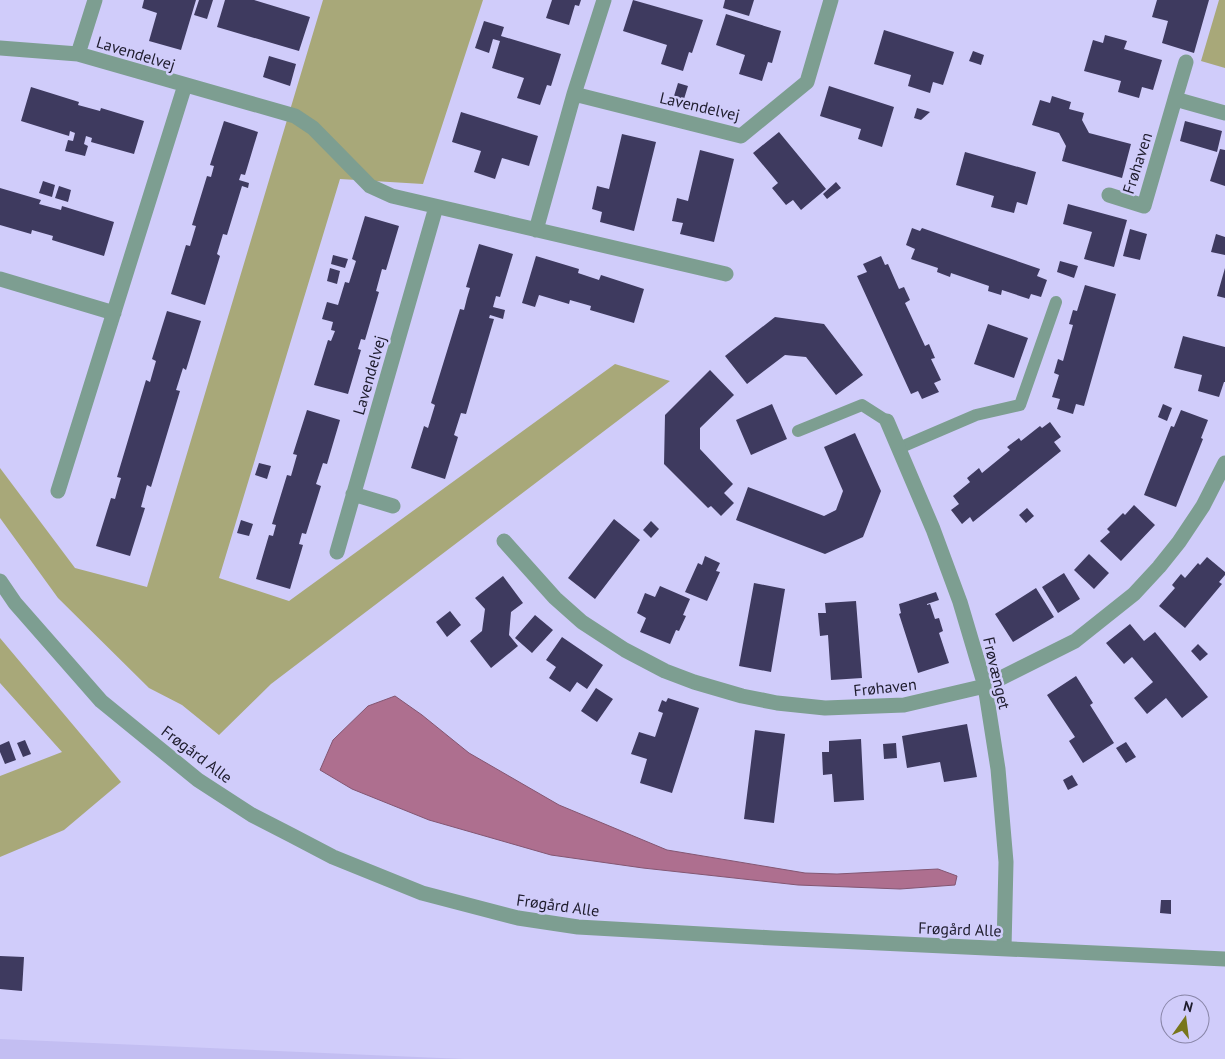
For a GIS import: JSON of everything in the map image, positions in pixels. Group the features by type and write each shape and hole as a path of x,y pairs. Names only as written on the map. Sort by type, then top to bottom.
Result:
{"street":[{"name":"Lavendelvej","path":"78,54 95,0"},
{"path":"536,230 574,94 604,0"},
{"name":"Lavendelvej","path":"574,94 741,136 807,82 831,0"},
{"name":"Lavendelvej","path":"0,48 78,54 294,116 313,128 370,186 392,196 726,274"},
{"name":"Frøhaven","path":"1109,196 1144,206 1186,62"},
{"name":"Lavendelvej","path":"58,491 185,85"},
{"path":"1176,99 1225,113"},
{"name":"Lavendelvej","path":"337,552 436,207"},
{"path":"0,279 114,312"},
{"name":"Frøvænget","path":"887,421 933,529 960,602 985,686 998,769 1006,862 1004,948"},
{"name":"Frøhaven","path":"504,541 555,598 582,622 650,664 694,682 742,696 777,703 825,708 904,705 985,686 1075,641 1134,594 1179,542 1203,506 1225,462"},
{"path":"353,494 393,506"},
{"name":"Frøgård Alle","path":"0,581 15,603 101,701 198,780 252,815 333,857 422,893 518,918 578,927 755,937 1225,958"}],"lane":[{"path":"899,448 976,415 1020,405 1056,302"},
{"path":"798,431 862,405 887,421"}],"shaded area":[{"path":"395,696 469,753 559,805 667,850 805,873 837,874 938,869 957,876 955,885 900,889 798,885 643,868 551,855 429,820 352,789 320,770 333,740 368,706"},
{"path":"0,1039 464,1059 0,1059"}],"green space":[{"path":"323,0 483,0 423,184 340,179 219,578 289,601 615,364 670,381 271,684 219,735 182,705 149,688 58,598 0,518 0,468 75,568 147,587"},
{"path":"1219,0 1225,0 1225,68 1201,61"},
{"path":"0,638 121,782 64,830 0,857 0,776 62,752 0,683"}],"building":[{"path":"144,0 196,0 181,50 149,41 157,13 142,8"},
{"path":"199,0 213,0 207,19 194,15"},
{"path":"225,0 254,0 310,17 299,51 217,27"},
{"path":"552,0 581,0 579,6 575,5 569,25 546,18"},
{"path":"633,0 703,20 692,53 689,52 683,71 661,64 667,45 623,31"},
{"path":"725,0 754,0 749,16 723,8"},
{"path":"1157,0 1209,0 1194,53 1162,43 1168,21 1152,17"},
{"path":"726,14 781,31 772,63 768,62 762,81 739,74 745,55 716,45"},
{"path":"484,21 504,27 501,36 561,54 551,86 547,85 540,105 517,98 524,78 492,68 500,41 493,39 489,53 475,48"},
{"path":"884,30 954,52 943,85 933,82 930,93 908,86 911,75 874,64"},
{"path":"1105,35 1127,41 1124,49 1162,60 1153,90 1142,87 1139,98 1118,92 1121,81 1084,71 1093,40 1103,43"},
{"path":"973,51 984,55 981,65 969,61"},
{"path":"269,56 296,64 290,86 263,77"},
{"path":"678,83 688,86 684,99 674,96"},
{"path":"829,86 894,107 882,147 858,139 861,129 820,116"},
{"path":"31,87 79,102 78,105 100,111 101,108 144,121 134,154 91,142 92,138 86,136 84,144 88,146 85,156 65,151 68,140 73,141 75,133 70,131 69,136 21,121"},
{"path":"1052,96 1071,102 1069,109 1084,113 1082,120 1089,133 1131,144 1122,178 1062,161 1066,146 1059,133 1032,125 1040,100 1050,103"},
{"path":"917,108 930,112 921,120 914,118"},
{"path":"461,112 538,136 529,166 502,158 495,179 474,172 481,151 452,142"},
{"path":"224,121 258,132 245,175 241,174 239,180 249,183 248,188 242,186 227,235 223,234 217,254 220,256 205,305 171,294 186,245 190,246 196,226 192,225 207,176 211,177 214,166 210,165"},
{"path":"1185,121 1222,131 1217,152 1180,141"},
{"path":"779,132 826,189 801,210 793,200 786,205 772,188 778,183 753,153"},
{"path":"622,134 656,142 634,231 600,222 602,212 592,209 597,186 609,189"},
{"path":"1220,149 1225,150 1225,186 1210,181"},
{"path":"700,150 734,159 714,242 680,234 683,223 672,221 677,198 688,201"},
{"path":"965,152 1036,172 1027,205 1017,202 1014,213 991,207 994,196 956,185"},
{"path":"43,181 55,185 52,197 39,193"},
{"path":"836,182 841,188 827,199 823,194"},
{"path":"59,186 71,190 68,202 55,198"},
{"path":"0,188 41,200 39,204 61,210 62,206 114,222 104,256 52,240 53,236 32,230 31,234 0,225"},
{"path":"1068,204 1127,220 1114,267 1084,259 1092,232 1063,224"},
{"path":"365,216 399,226 386,270 382,269 376,291 379,292 365,340 361,339 358,349 361,350 348,394 314,385 328,340 331,341 335,331 331,330 333,322 322,319 327,302 338,305 345,282 349,283 356,261 352,259"},
{"path":"912,228 920,231 922,228 1040,269 1037,276 1047,280 1041,297 1031,294 1029,299 1002,290 1001,295 988,291 989,286 951,273 950,277 937,272 938,268 911,259 915,249 906,245"},
{"path":"1130,229 1147,234 1140,260 1123,256"},
{"path":"1216,234 1225,237 1225,255 1211,252"},
{"path":"479,244 513,254 500,297 496,296 493,307 505,310 503,319 490,315 489,318 494,319 466,414 461,413 454,435 458,437 445,479 411,468 424,426 428,428 435,405 431,403 460,309 464,310 470,288 466,287"},
{"path":"333,255 348,259 345,268 331,264"},
{"path":"536,256 579,269 578,273 599,280 601,275 644,289 634,323 590,310 591,306 570,300 569,304 539,295 535,307 522,303"},
{"path":"881,256 885,265 888,264 899,289 904,287 910,300 905,303 925,346 929,344 935,358 931,359 941,380 934,383 939,392 922,399 918,391 911,394 857,276 867,272 863,264"},
{"path":"1060,261 1078,266 1074,278 1057,272"},
{"path":"330,268 340,271 337,284 327,281"},
{"path":"1225,268 1225,298 1217,296"},
{"path":"1085,285 1116,294 1084,406 1076,404 1073,414 1057,409 1060,399 1052,397 1059,375 1054,373 1058,359 1063,361 1073,325 1069,324 1073,310 1077,311"},
{"path":"167,311 201,321 186,370 183,368 176,390 180,391 151,487 147,485 141,507 145,508 130,556 96,546 111,498 115,499 121,478 117,477 146,380 150,382 156,361 152,359"},
{"path":"775,317 824,324 863,375 836,395 806,357 785,355 747,384 725,356"},
{"path":"988,324 1028,338 1014,378 974,364"},
{"path":"1183,336 1225,347 1225,382 1219,397 1198,391 1202,375 1174,368"},
{"path":"710,370 734,395 700,428 700,449 733,484 724,493 734,503 721,516 711,506 708,508 664,464 665,415"},
{"path":"772,404 787,439 751,455 736,420"},
{"path":"1163,404 1172,408 1167,421 1158,417"},
{"path":"307,410 340,420 327,464 323,463 316,484 321,486 306,534 302,533 299,544 303,545 290,589 256,579 269,535 273,536 276,525 272,524 287,475 291,476 297,455 293,454"},
{"path":"1181,410 1208,420 1201,438 1203,439 1176,507 1144,495 1171,426 1174,427"},
{"path":"1050,422 1061,437 1054,442 1061,451 973,522 970,517 962,524 951,510 959,504 953,496 970,482 967,478 979,468 982,473 1010,450 1007,447 1019,438 1021,441 1040,426 1042,428"},
{"path":"855,433 881,491 863,537 825,554 736,520 748,487 824,516 836,510 843,491 824,447"},
{"path":"259,463 271,466 267,479 255,475"},
{"path":"1134,505 1155,525 1121,561 1100,541 1110,532 1107,529"},
{"path":"1027,508 1034,516 1026,523 1019,515"},
{"path":"614,519 640,540 595,599 568,578"},
{"path":"241,520 253,524 249,536 237,533"},
{"path":"651,521 659,529 651,538 643,530"},
{"path":"1089,554 1109,573 1094,589 1074,570"},
{"path":"705,556 720,563 716,571 720,572 707,601 685,592 698,563 702,565"},
{"path":"1207,557 1225,572 1225,575 1219,582 1222,584 1185,628 1159,606 1175,588 1172,585 1181,574 1185,578 1198,563 1200,565"},
{"path":"1064,573 1080,599 1058,613 1042,587"},
{"path":"503,576 523,603 511,612 509,635 518,646 491,668 470,641 482,631 485,609 475,598"},
{"path":"754,583 785,589 771,672 739,666"},
{"path":"660,586 690,599 683,615 686,616 679,631 676,630 670,644 640,632 646,618 637,613 645,593 655,597"},
{"path":"1036,588 1054,617 1013,642 995,614"},
{"path":"936,592 939,600 927,605 930,604 935,619 939,618 943,631 939,633 949,663 918,673 899,614 901,613 899,604"},
{"path":"856,601 862,678 831,680 828,635 820,636 818,613 826,613 825,603"},
{"path":"450,611 461,625 447,637 436,622"},
{"path":"535,615 553,630 532,653 515,638"},
{"path":"1130,624 1144,641 1155,632 1208,697 1182,718 1166,698 1147,714 1134,698 1153,682 1132,657 1124,664 1106,643"},
{"path":"562,637 603,665 587,689 577,682 570,692 549,678 556,667 546,660"},
{"path":"1198,644 1208,654 1200,661 1191,651"},
{"path":"1076,676 1093,703 1090,705 1114,743 1083,763 1069,741 1075,737 1047,695"},
{"path":"596,688 613,699 597,722 581,711"},
{"path":"668,698 699,708 672,793 640,783 647,759 631,754 639,732 655,737 663,713 658,711 662,700 666,702"},
{"path":"967,724 977,777 944,782 940,762 907,768 902,736"},
{"path":"755,730 785,734 774,823 744,819"},
{"path":"861,739 864,800 834,802 832,774 823,775 822,752 829,752 829,741"},
{"path":"25,740 31,754 23,757 17,743"},
{"path":"9,741 16,760 5,764 0,752 0,745"},
{"path":"1126,742 1136,757 1126,763 1116,748"},
{"path":"896,743 897,758 884,759 883,744"},
{"path":"1072,775 1078,785 1068,790 1063,780"},
{"path":"1161,900 1171,900 1171,914 1160,913"},
{"path":"0,956 24,957 22,991 0,989"}]}
